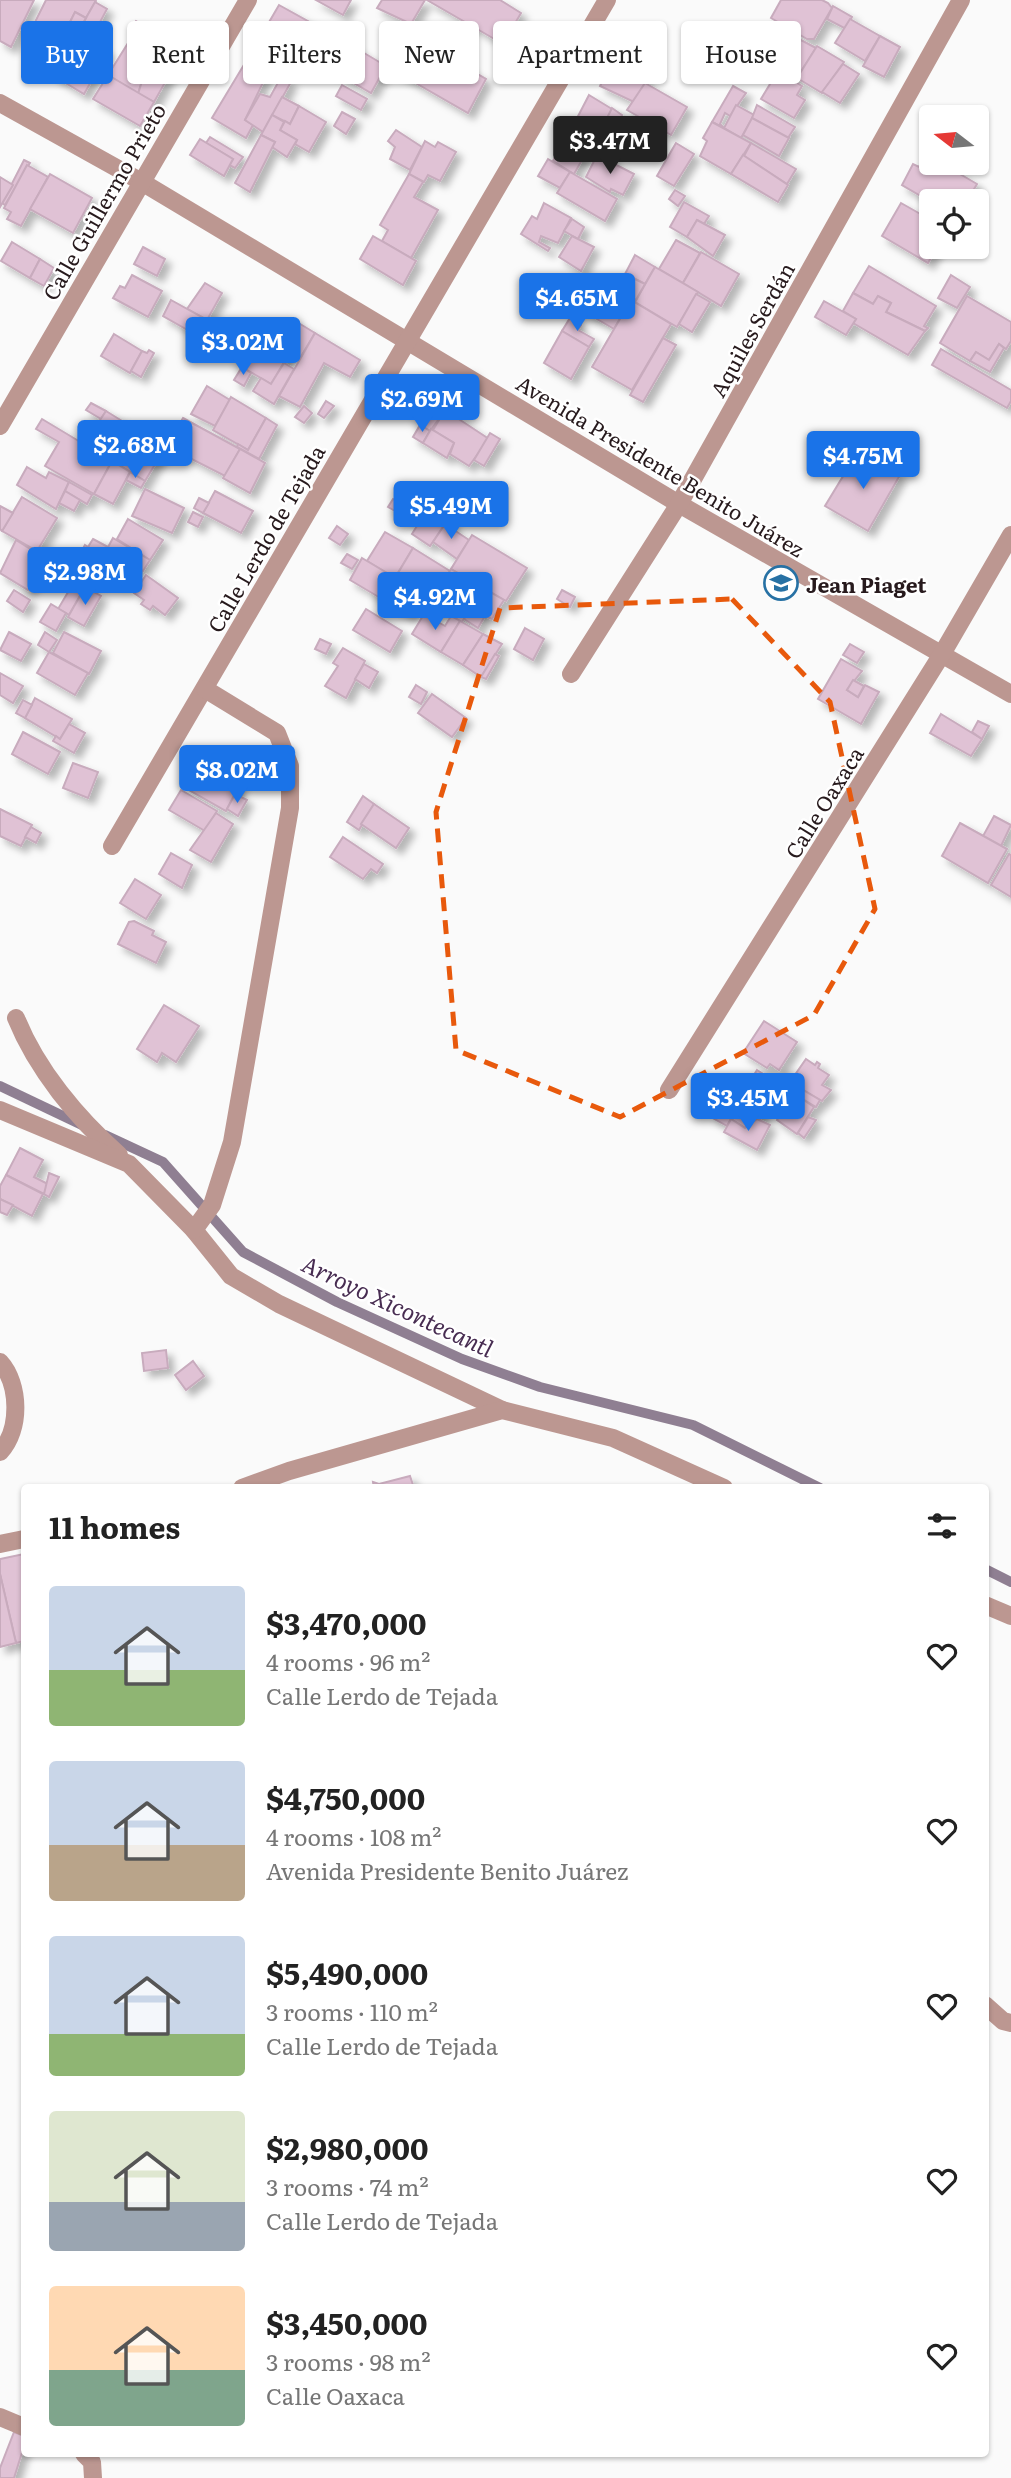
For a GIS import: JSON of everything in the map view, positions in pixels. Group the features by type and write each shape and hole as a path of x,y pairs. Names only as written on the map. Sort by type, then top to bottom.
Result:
{"street":[{"name":"Calle Guillermo Prieto","path":"0,426 140,181 248,0"},
{"name":"Calle Lerdo de Tejada","path":"112,846 607,0"},
{"name":"Aquiles Serdán","path":"570,674 678,504 961,0"},
{"name":"Avenida Presidente Benito Juárez","path":"0,103 140,181 678,504 1011,694"},
{"name":"Calle Oaxaca","path":"669,1090 942,654 1011,535"},
{"path":"194,1230 212,1205 232,1142 290,808 290,766 276,733 205,688"},
{"path":"16,1018 29,1049 88,1128 129,1164 194,1230 231,1276 267,1297 502,1410 613,1438 715,1484"},
{"path":"0,1110 129,1164"},
{"path":"0,1362 8,1371 17,1413 7,1445 0,1452"},
{"path":"253,1484 289,1471 502,1410"},
{"path":"0,1544 21,1540"},
{"path":"989,1607 1011,1616"},
{"path":"989,2009 1003,2021 1011,2023"},
{"path":"0,2417 21,2426"}],"highlighted area":[{"path":"732,599 830,702 875,909 814,1015 620,1117 456,1050 436,812 500,608"}],"building":[{"path":"0,0 34,0 24,21 21,21 11,47 0,41"},
{"path":"46,0 96,1 86,18 75,12 70,21 36,21"},
{"path":"316,0 351,0 343,15"},
{"path":"382,0 425,0 413,21 405,21 377,8"},
{"path":"427,0 500,0 521,13 516,21 493,21 493,38 479,30 479,21 463,21"},
{"path":"781,0 822,0 832,8 814,39 801,36 801,21 776,21 771,18"},
{"path":"95,2 107,9 101,21 84,21"},
{"path":"279,5 308,21 270,21"},
{"path":"833,6 852,17 846,29 827,19"},
{"path":"75,12 86,18 84,21 70,21"},
{"path":"850,19 880,36 865,61 835,43"},
{"path":"880,36 900,47 884,77 863,66"},
{"path":"801,40 816,48 801,72"},
{"path":"127,45 127,84 141,84 138,94 113,78 113,67"},
{"path":"817,46 844,62 822,93 801,80 801,72"},
{"path":"365,54 379,62 379,79 371,93 356,84 365,84"},
{"path":"843,64 859,74 840,103 822,92"},
{"path":"243,66 243,84 262,84 245,120 253,125 246,138 212,118"},
{"path":"479,75 486,79 468,113 417,84 479,84"},
{"path":"113,78 154,102 140,126 93,99 102,84 113,84"},
{"path":"67,84 90,84 84,94"},
{"path":"141,84 164,84 154,102 138,94"},
{"path":"277,84 290,84 263,132 245,120 260,94 270,97"},
{"path":"601,84 645,84 634,102 600,86"},
{"path":"644,84 687,107 671,135 627,110"},
{"path":"770,84 799,84 802,86 797,95 805,100 794,118 761,99"},
{"path":"342,85 367,99 361,110 336,96"},
{"path":"733,86 746,93 730,116 725,113 720,124 724,128 712,122"},
{"path":"589,95 612,109 602,128 610,132 605,142 596,140 573,126"},
{"path":"282,97 299,106 290,124 272,115"},
{"path":"736,105 754,115 741,138 724,128"},
{"path":"757,105 795,127 788,138 752,118"},
{"path":"299,106 326,122 309,152 295,144 297,140 280,130 285,121 290,124"},
{"path":"612,108 622,115 613,133 602,128"},
{"path":"342,112 355,119 346,134 334,126"},
{"path":"272,115 284,122 280,130 297,140 287,157 272,147 275,142 261,135"},
{"path":"752,118 789,138 779,156 743,135"},
{"path":"712,122 751,143 731,174 700,156 707,141 703,138"},
{"path":"396,130 422,147 410,170 390,159 395,147 388,141"},
{"path":"261,135 275,142 250,192 235,183"},
{"path":"210,137 243,157 235,168 229,165 233,159 206,143"},
{"path":"200,139 233,159 224,176 190,155"},
{"path":"425,141 435,147 438,142 456,152 440,181 428,175 424,182 409,174"},
{"path":"564,141 586,153 574,174 553,161"},
{"path":"676,143 694,154 674,186 657,176"},
{"path":"751,143 796,169 787,184 744,156"},
{"path":"597,155 634,174 623,195 611,189 610,192 586,177"},
{"path":"743,155 788,185 778,202 731,174"},
{"path":"548,159 570,172 560,188 538,176"},
{"path":"24,160 30,163 5,205 2,203"},
{"path":"913,164 919,167 919,175 962,175 977,184 974,189 919,189 919,195 902,185"},
{"path":"27,165 48,177 21,226 7,219 11,212 4,208"},
{"path":"570,172 617,199 605,221 557,193"},
{"path":"50,174 92,198 73,233 30,209"},
{"path":"409,174 423,182 414,197 438,210 411,258 382,241 388,230 380,225"},
{"path":"0,177 13,185 0,207"},
{"path":"675,190 685,196 678,206 669,199"},
{"path":"684,202 709,216 704,224 697,220 687,237 670,227"},
{"path":"544,203 571,218 558,243 541,236 539,242 550,248 548,251 521,234 532,216 537,219"},
{"path":"901,203 919,213 919,258 882,236"},
{"path":"572,219 584,227 578,239 564,231"},
{"path":"697,220 725,235 713,256 687,237"},
{"path":"373,236 416,261 403,285 360,259"},
{"path":"572,236 594,247 581,271 559,257"},
{"path":"676,240 700,253 683,283 659,269"},
{"path":"12,242 40,259 30,278 1,261"},
{"path":"143,247 165,259 157,276 134,264"},
{"path":"701,252 739,274 721,306 683,283"},
{"path":"635,255 655,267 645,284 625,274"},
{"path":"40,259 54,268 44,286 30,278"},
{"path":"869,266 936,306 924,326 928,328 925,331 886,312 891,303 878,296 873,304 853,293"},
{"path":"655,267 698,292 677,327 635,302"},
{"path":"625,274 645,284 636,300 617,287"},
{"path":"132,275 162,291 148,317 113,298 120,286 125,288"},
{"path":"951,275 970,287 957,308 938,298"},
{"path":"593,277 606,285 591,312 577,305"},
{"path":"205,283 222,293 207,320 187,309"},
{"path":"606,285 631,300 614,329 585,312 591,312"},
{"path":"853,293 873,304 878,296 891,303 886,312 925,331 908,355 853,323 856,319 843,311"},
{"path":"696,294 710,302 692,332 679,324"},
{"path":"967,296 1011,322 1011,341 1006,349 999,344 989,360 976,352 970,361 940,343"},
{"path":"171,300 207,320 198,336 163,316"},
{"path":"631,300 671,324 632,390 592,367"},
{"path":"824,301 856,319 846,335 815,317"},
{"path":"570,318 581,325 578,330 594,339 589,347 562,331"},
{"path":"292,319 315,333 299,360 285,352 297,326 290,322"},
{"path":"262,330 289,345 285,352 289,354 271,384 242,367"},
{"path":"562,331 589,347 571,379 544,363"},
{"path":"315,333 360,360 350,377 324,363 300,407 279,396"},
{"path":"114,334 142,351 130,373 101,356"},
{"path":"663,338 676,345 643,402 630,395"},
{"path":"999,344 1004,348 990,372 970,361 976,352 989,360"},
{"path":"941,349 1011,390 1011,401 1007,408 932,365"},
{"path":"149,350 154,353 141,377 131,371 142,351 147,353"},
{"path":"284,363 294,369 274,404 253,391 261,378 271,384"},
{"path":"242,367 251,373 244,386 234,380"},
{"path":"207,386 230,400 215,426 191,414"},
{"path":"231,397 266,418 248,450 213,430"},
{"path":"326,401 334,406 324,418 318,414"},
{"path":"434,401 447,408 430,431 420,425"},
{"path":"91,403 106,411 101,419 86,410"},
{"path":"304,406 312,413 304,423 295,417"},
{"path":"445,410 489,439 469,466 450,454 454,443 433,430"},
{"path":"106,411 127,424 108,458 84,444"},
{"path":"183,418 240,449 225,476 166,446"},
{"path":"266,418 277,425 259,459 237,447 238,444 248,450"},
{"path":"42,419 112,461 94,494 45,466 59,442 36,429"},
{"path":"127,424 166,446 145,481 108,458"},
{"path":"420,425 430,431 423,443 413,437"},
{"path":"431,429 454,443 447,458 423,443"},
{"path":"490,433 500,439 484,466 474,460"},
{"path":"864,440 883,451 878,461 858,450"},
{"path":"240,449 265,463 250,493 223,478"},
{"path":"859,450 900,475 868,531 825,506"},
{"path":"112,461 130,472 113,504 94,494"},
{"path":"27,467 46,478 49,472 69,482 56,509 17,485"},
{"path":"130,472 145,481 141,488 126,480"},
{"path":"69,482 92,495 87,504 65,491"},
{"path":"145,489 184,508 172,533 132,516"},
{"path":"65,491 80,500 74,511 59,503"},
{"path":"215,491 253,511 241,533 203,513"},
{"path":"406,493 428,508 418,524 388,507 393,499 400,503"},
{"path":"22,497 57,518 37,551 2,531"},
{"path":"199,498 209,503 203,513 194,508"},
{"path":"0,506 13,513 2,531 0,529"},
{"path":"428,508 448,520 430,546 412,534"},
{"path":"193,512 203,517 198,527 188,522"},
{"path":"128,519 163,540 150,560 117,539"},
{"path":"445,524 469,540 457,559 433,542"},
{"path":"337,526 348,534 340,545 329,538"},
{"path":"385,532 413,548 395,578 367,561"},
{"path":"472,535 527,568 506,601 451,569"},
{"path":"113,538 150,560 143,571 107,549"},
{"path":"93,539 108,547 103,556 88,547"},
{"path":"16,540 46,559 28,590 0,573"},
{"path":"85,545 103,556 86,585 69,574"},
{"path":"413,548 450,571 432,600 395,578"},
{"path":"114,553 132,564 121,582 103,571"},
{"path":"347,554 358,560 352,569 341,563"},
{"path":"362,558 424,595 409,615 350,580"},
{"path":"451,569 483,588 462,622 430,604"},
{"path":"146,575 178,598 165,615 153,606 150,610 141,604 144,600 134,593"},
{"path":"74,582 85,587 69,615 58,609"},
{"path":"85,587 101,596 84,626 68,617"},
{"path":"483,588 504,600 492,619 485,616 478,628 464,619"},
{"path":"14,590 30,600 23,612 7,601"},
{"path":"562,590 575,597 570,607 557,599"},
{"path":"51,604 66,613 56,631 40,622"},
{"path":"366,609 402,631 390,652 353,630"},
{"path":"424,614 445,626 451,616 460,621 441,652 412,634"},
{"path":"460,621 483,634 463,665 441,652"},
{"path":"525,628 544,639 533,660 514,649"},
{"path":"9,632 31,644 21,661 0,650"},
{"path":"45,632 57,640 49,652 38,645"},
{"path":"64,632 101,651 89,674 53,653"},
{"path":"483,634 502,644 481,677 463,665"},
{"path":"320,639 331,644 326,654 315,649"},
{"path":"850,644 864,652 857,663 843,655"},
{"path":"343,648 365,661 346,698 325,686 338,666 333,663"},
{"path":"49,652 88,673 75,695 37,673"},
{"path":"495,654 499,656 486,679 481,677"},
{"path":"841,659 862,671 847,690 858,697 865,685 879,692 861,724 818,699"},
{"path":"364,664 378,672 369,688 355,679"},
{"path":"0,673 23,686 13,703 0,695"},
{"path":"853,680 864,686 858,697 847,690"},
{"path":"416,685 427,692 421,704 409,697"},
{"path":"432,694 466,718 452,737 418,713"},
{"path":"35,698 72,719 60,739 25,718"},
{"path":"23,700 32,705 25,718 16,713"},
{"path":"941,714 982,739 971,756 930,733"},
{"path":"978,721 989,726 982,739 972,732"},
{"path":"69,724 85,733 74,753 53,741 56,736 60,739"},
{"path":"23,732 60,752 48,774 12,754"},
{"path":"73,763 98,772 88,798 63,788"},
{"path":"212,766 222,770 220,774 239,782 236,789 208,773"},
{"path":"200,769 237,790 226,811 189,790"},
{"path":"181,790 217,811 205,831 169,810"},
{"path":"235,794 247,800 238,816 227,809"},
{"path":"363,796 374,804 359,830 347,822"},
{"path":"374,804 409,828 396,848 361,824"},
{"path":"0,809 32,825 21,846 0,836"},
{"path":"216,813 233,824 211,862 190,850"},
{"path":"994,816 1011,825 1001,846 983,836"},
{"path":"960,823 1007,849 988,883 942,856"},
{"path":"31,827 41,833 36,843 25,837"},
{"path":"343,837 383,864 377,873 371,869 363,879 330,857"},
{"path":"171,853 192,865 182,888 159,874"},
{"path":"1009,854 1011,855 1011,897 991,885"},
{"path":"135,879 161,895 146,919 120,903"},
{"path":"134,921 154,931 152,935 166,942 156,963 118,944 129,922"},
{"path":"164,1005 199,1026 176,1062 162,1053 157,1062 137,1049"},
{"path":"764,1021 797,1042 779,1070 770,1064 767,1068 743,1053"},
{"path":"806,1059 815,1065 817,1062 820,1064 818,1068 829,1075 822,1085 831,1090 822,1101 790,1082"},
{"path":"757,1070 795,1094 782,1114 745,1090"},
{"path":"798,1087 820,1100 816,1107 794,1094"},
{"path":"726,1088 743,1097 727,1126 711,1117"},
{"path":"795,1094 814,1107 797,1134 777,1120"},
{"path":"743,1097 765,1109 760,1120 745,1128 731,1119"},
{"path":"808,1117 816,1120 804,1138 798,1133"},
{"path":"731,1119 745,1128 757,1119 770,1125 757,1150 724,1132"},
{"path":"20,1148 43,1160 34,1177 48,1184 44,1194 6,1175"},
{"path":"49,1173 59,1177 49,1197 44,1194"},
{"path":"6,1175 43,1194 32,1216 0,1199 0,1186"},
{"path":"0,1199 13,1205 7,1215 0,1212"},
{"path":"166,1350 168,1368 144,1371 142,1353"},
{"path":"193,1361 204,1376 186,1390 175,1375"},
{"path":"410,1476 413,1484 379,1484"},
{"path":"21,1555 21,1642 16,1643 0,1574 0,1559"},
{"path":"0,1574 16,1643 0,1647"},
{"path":"14,2432 21,2435 21,2456 14,2478 0,2478 0,2468"}],"waterway":[{"name":"Arroyo Xicontecantl","path":"0,1086 82,1125"},
{"name":"Arroyo Xicontecantl","path":"105,1135 163,1162 243,1252 337,1302 462,1359 540,1387 693,1425 812,1484"},
{"name":"Arroyo Xicontecantl","path":"989,1571 1011,1582"}],"place":[{"name":"Jean Piaget","path":"781,583"}]}
